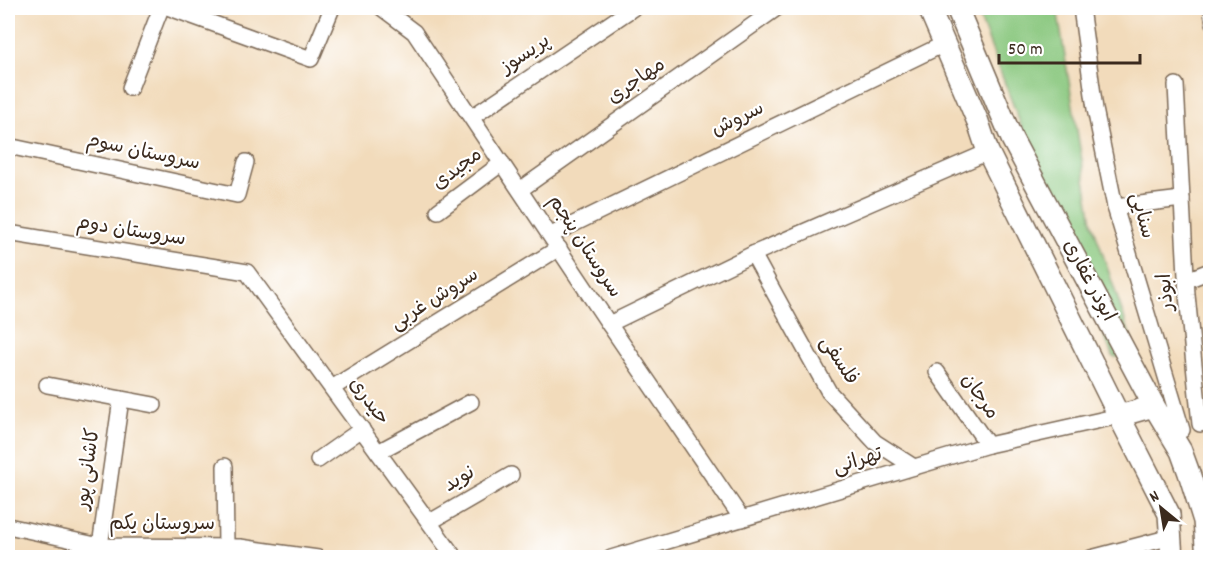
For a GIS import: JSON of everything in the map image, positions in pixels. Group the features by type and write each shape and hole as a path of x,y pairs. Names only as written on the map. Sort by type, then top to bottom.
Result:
{"main road":[{"name":"ابوذر غفاری","path":"929,8 978,122 988,152 1169,514 1171,547"},
{"name":"ابوذر غفاری","path":"957,8 1012,139 1154,406 1177,432 1204,521 1207,558"},
{"path":"1119,416 1154,406"}],"street":[{"path":"130,88 161,8"},
{"path":"170,8 311,59 332,8"},
{"name":"سروستان پنجم","path":"382,8 414,32 742,519"},
{"name":"پریسوز","path":"472,117 633,8"},
{"name":"مهاجری","path":"520,190 777,8"},
{"name":"سنایی","path":"1081,8 1095,109 1115,207 1177,432"},
{"name":"سروش","path":"555,241 944,44"},
{"name":"ابوذر","path":"1176,85 1187,280 1205,422"},
{"name":"سروستان سوم","path":"8,146 237,195 246,162"},
{"path":"609,324 753,254 988,152"},
{"name":"مجیدی","path":"438,211 502,163"},
{"path":"1115,207 1182,199"},
{"name":"سروستان دوم","path":"8,233 247,272"},
{"name":"سروش غربی","path":"332,388 555,241"},
{"name":"فلسفی","path":"753,254 829,392 874,442 914,467"},
{"path":"1187,280 1210,271"},
{"name":"حیدری","path":"247,272 455,558"},
{"name":"مرجان","path":"937,372 988,446"},
{"path":"47,385 154,405"},
{"name":"کاشانی پور","path":"100,546 121,399"},
{"path":"378,452 471,402"},
{"name":"تهرانی","path":"611,558 988,446 1119,416"},
{"path":"1177,432 1205,422"},
{"path":"318,460 362,429"},
{"path":"225,466 226,547"},
{"name":"نوید","path":"430,522 511,475"},
{"name":"سروستان یکم","path":"8,526 100,546 240,547 318,558"},
{"path":"1091,558 1171,547"}],"lane":[{"path":"1207,8 1210,24"}],"green space":[{"path":"976,8 1057,8 1092,222 1137,356 1113,357 1060,227"}]}
